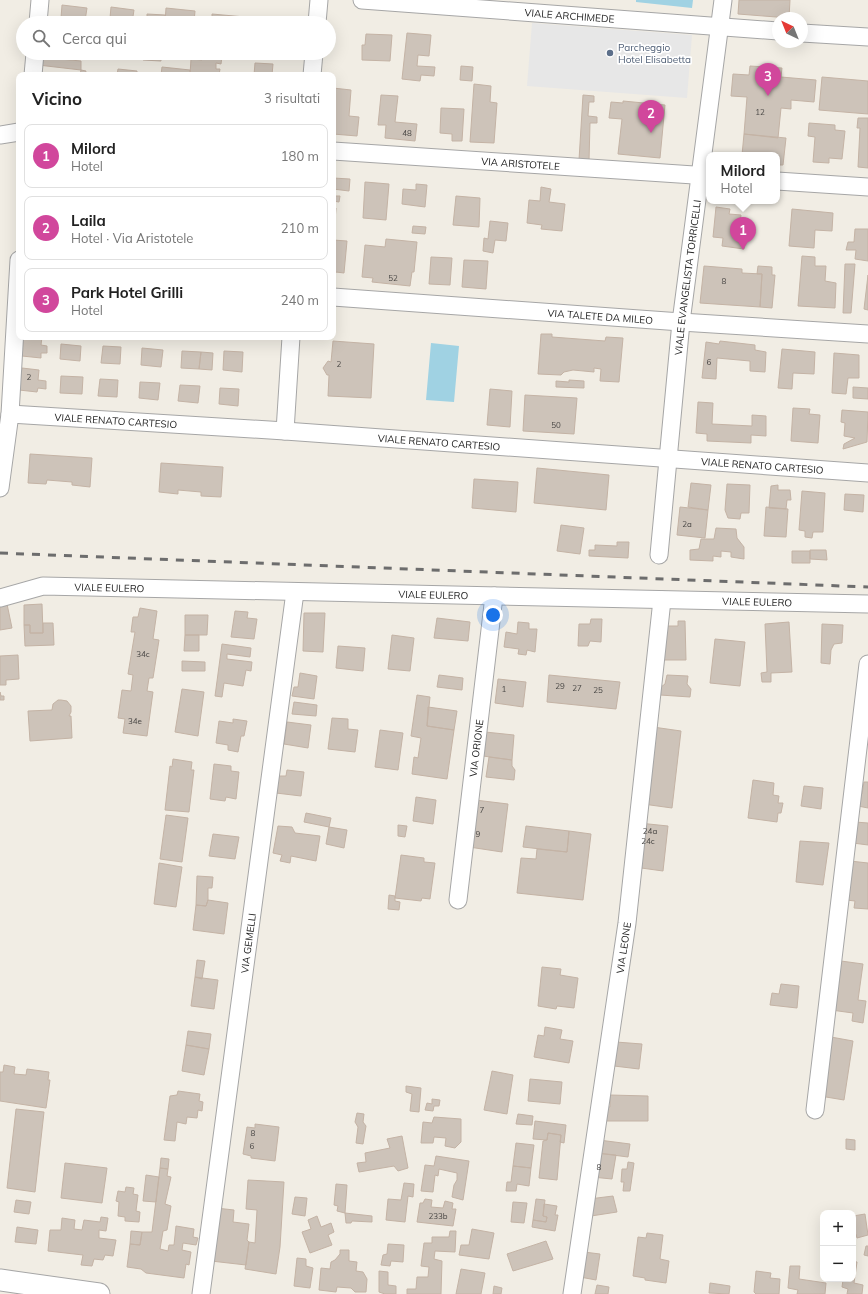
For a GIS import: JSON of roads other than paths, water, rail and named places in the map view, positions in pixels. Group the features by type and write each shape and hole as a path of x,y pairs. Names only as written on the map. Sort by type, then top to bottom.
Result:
{"street":[{"path":"39,16 40,0"},
{"path":"318,16 319,0"},
{"name":"VIALE ARCHIMEDE","path":"362,0 772,31"},
{"name":"VIALE EVANGELISTA TORRICELLI","path":"706,152 723,0"},
{"path":"808,33 868,37"},
{"path":"33,72 34,60"},
{"path":"312,72 313,60"},
{"path":"0,135 16,132"},
{"name":"VIA ARISTOTELE","path":"336,151 704,176"},
{"name":"VIALE EVANGELISTA TORRICELLI","path":"659,556 681,322 706,156"},
{"path":"780,181 868,187"},
{"name":"VIA TALETE DA MILEO","path":"336,297 868,334"},
{"path":"0,488 10,414 16,317"},
{"path":"285,431 291,340"},
{"name":"VIALE RENATO CARTESIO","path":"10,414 285,431 868,473"},
{"name":"VIALE EULERO","path":"0,598 42,586 868,604"},
{"name":"VIA GEMELLI","path":"201,1294 295,592"},
{"name":"VIA ORIONE","path":"458,900 494,596"},
{"name":"VIA LEONE","path":"572,1294 626,923 662,600"},
{"path":"815,1110 868,664"},
{"path":"0,1280 99,1294"}],"water":[{"path":"636,0 693,0 692,8 636,2"},
{"path":"431,343 459,346 454,402 426,400"}],"railway":[{"path":"0,553 868,587"}],"place":[{"name":"Parcheggio Hotel Elisabetta","path":"610,53"},
{"name":"Park Hotel Grilli","path":"768,96"},
{"name":"Laila","path":"651,133"},
{"name":"Milord","path":"743,250"}]}
